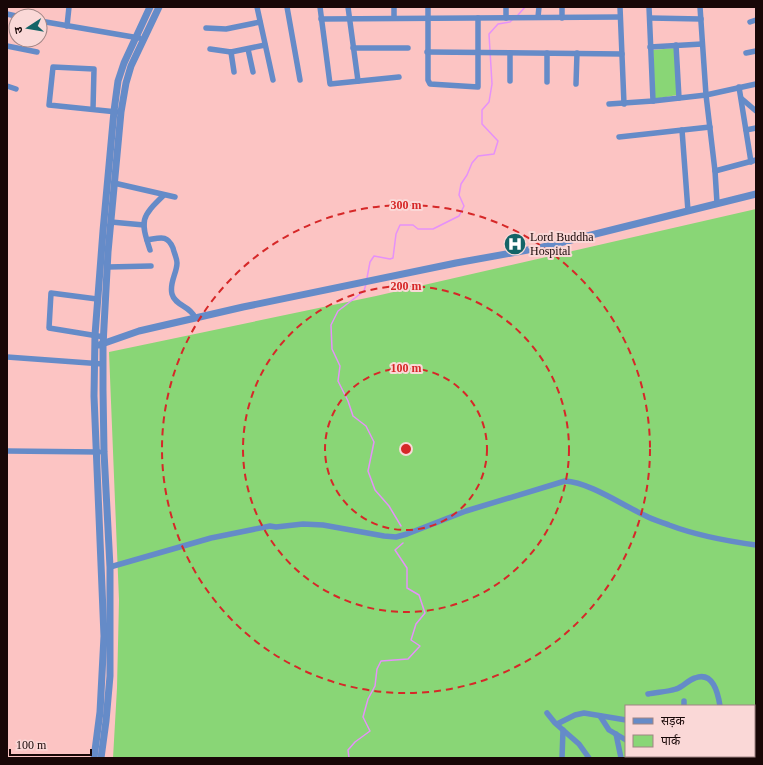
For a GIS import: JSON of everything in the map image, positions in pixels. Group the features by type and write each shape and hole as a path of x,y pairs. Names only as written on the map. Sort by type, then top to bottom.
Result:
{"street":[{"path":"67,26 70,7"},
{"path":"101,758 110,676 110,567 94,363 97,299 113,155 118,81 124,63 150,7"},
{"path":"117,112 131,66 159,7"},
{"path":"257,7 273,80"},
{"path":"287,7 300,80"},
{"path":"320,7 330,84 399,77"},
{"path":"348,7 358,81"},
{"path":"394,7 394,18"},
{"path":"428,7 427,52 428,80 430,84 478,87 481,52 478,18"},
{"path":"506,7 508,18"},
{"path":"538,18 539,7"},
{"path":"562,7 562,18"},
{"path":"620,7 624,104"},
{"path":"649,7 653,101"},
{"path":"700,7 706,95 715,171 717,203"},
{"path":"321,19 620,17"},
{"path":"650,18 701,19"},
{"path":"750,22 756,20"},
{"path":"48,22 145,39"},
{"path":"206,28 226,29 260,22"},
{"path":"650,47 702,44"},
{"path":"210,49 231,52 265,45"},
{"path":"676,45 679,98"},
{"path":"7,46 38,52"},
{"path":"353,48 408,48"},
{"path":"248,49 253,72"},
{"path":"746,53 756,51"},
{"path":"231,52 234,72"},
{"path":"427,52 622,54"},
{"path":"510,53 510,81"},
{"path":"547,53 547,82"},
{"path":"576,84 577,53"},
{"path":"93,109 94,69 53,67 49,106 117,112"},
{"path":"609,104 624,104 706,95 756,84"},
{"path":"7,86 16,89"},
{"path":"715,171 753,161 739,87"},
{"path":"742,99 756,111"},
{"path":"619,137 710,126"},
{"path":"746,130 756,128"},
{"path":"682,130 688,211"},
{"path":"94,758 100,712 104,636 100,452 103,345 114,183 113,155"},
{"path":"114,183 175,198"},
{"path":"95,346 103,345 139,331 195,318 354,284 539,248 756,194"},
{"path":"150,250 144,225 145,217 148,211 164,195"},
{"path":"111,222 144,225"},
{"path":"147,240 165,238 168,240 177,264 172,284 172,293 178,302 192,312 195,318"},
{"path":"108,267 151,266"},
{"path":"97,299 51,293 49,328 104,337"},
{"path":"7,357 103,364"},
{"path":"7,451 100,452"},
{"path":"110,567 211,538 270,526 276,527 303,524 323,525 396,537 466,511 559,482 573,482 617,500 647,517 687,532 713,539 756,545"},
{"path":"648,694 676,689 695,678 706,678 715,686 720,705"},
{"path":"547,713 556,724 579,744 589,758"},
{"path":"556,724 584,713 625,720"},
{"path":"600,716 609,730 625,739"},
{"path":"562,758 563,730"},
{"path":"616,734 621,758"}],"green space":[{"path":"675,48 677,95 655,99 653,50"},
{"path":"756,209 756,758 113,758 117,688 119,600 109,352 376,296"}],"waterway":[{"path":"518,15 525,7"},
{"path":"367,278 370,262 374,256 390,259 393,258 396,234 400,225 413,225 418,229 433,229 459,216 464,206 459,195 461,184 472,163 478,156 494,154 498,141 482,124 482,110 489,102 492,84 489,34 498,24 510,22 513,19"},
{"path":"366,284 364,291 338,311 331,325 332,349 340,366 338,381 348,401 353,416 366,426 374,442 368,471 375,490 389,506 401,526"},
{"path":"349,758 348,750 355,742 370,731 363,717 368,699 375,686 377,669 381,661 408,659 420,646 411,640 416,624 425,613 419,595 407,588 407,568 395,550 403,543"}],"place":[{"name":"Lord Buddha Hospital","path":"515,244"}]}
